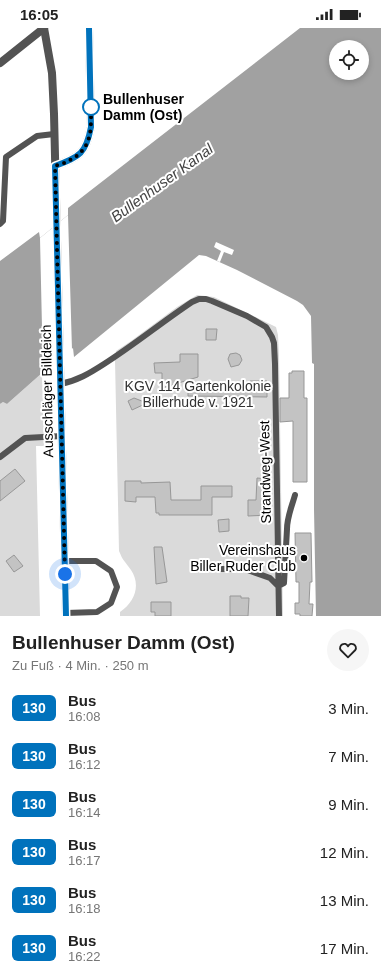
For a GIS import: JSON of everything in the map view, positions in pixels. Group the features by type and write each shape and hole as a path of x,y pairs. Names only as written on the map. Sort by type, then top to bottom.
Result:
{"street":[{"path":"0,63 44,28"},
{"name":"Ausschläger Billdeich","path":"44,28 52,73 66,614"},
{"path":"55,166 70,161 78,155 85,149 89,139 91,127 89,28"}],"lane":[{"path":"0,224 3,221 6,157 37,136 54,134"},
{"name":"Strandweg-West","path":"60,384 70,383 100,367 192,302 199,299 206,299 216,303 247,316 266,327 274,343 275,364 279,616"},
{"path":"0,456 25,438 62,436"},
{"path":"212,569 245,569 270,578 278,586 284,583 287,529 289,514 295,495"},
{"path":"64,561 96,561 111,571 117,587 111,603 97,612 66,614"}],"green space":[{"name":"KGV 114 Gartenkolonie Billerhude v. 1921","path":"197,295 214,297 276,327 279,356 283,616 120,616 120,612 133,598 136,581 119,551 116,351 177,307"},
{"path":"42,373 44,446 36,446 40,616 0,616 0,404 3,402 7,404"}],"water":[{"name":"Bullenhuser Kanal","path":"300,28 381,28 381,616 316,616 314,364 312,363 311,316 303,305 297,301 237,270 206,256 199,255 74,357 73,348 7,404 3,402 0,404 0,261 39,232 40,238 68,215 68,208"}],"pier":[{"path":"68,215 72,350 43,373 40,238"},
{"path":"216,242 234,250 232,255 224,252 220,262 217,261 221,251 214,247"}],"building":[{"path":"206,329 217,329 216,340 206,340"},
{"path":"236,353 240,355 242,360 239,365 231,367 228,359 230,354"},
{"path":"180,354 198,354 198,377 162,388 162,373 155,373 154,363 180,362"},
{"path":"292,371 304,371 304,398 307,398 307,482 293,482 293,421 280,422 280,398 289,398 289,373 292,373"},
{"path":"250,381 267,381 267,397 188,396 188,387 250,385"},
{"path":"134,398 147,403 132,410 128,401"},
{"path":"15,469 25,481 0,501 0,481"},
{"path":"257,478 268,479 270,515 248,516 248,500 256,500"},
{"path":"125,481 141,481 141,483 170,482 171,500 201,500 201,486 232,486 232,497 212,497 212,515 159,515 159,513 156,513 155,497 136,497 136,502 125,501"},
{"path":"229,519 229,531 219,532 218,520"},
{"name":"Vereinshaus Biller Ruder Club","path":"295,533 311,533 312,582 310,582 309,604 313,604 312,616 300,616 300,614 295,614 295,603 299,603 299,582 296,582"},
{"path":"154,547 162,547 167,582 156,584"},
{"path":"14,555 23,566 14,572 6,561"},
{"path":"230,596 249,598 248,616 230,616"},
{"path":"151,602 171,602 171,616 155,616 155,612 151,612"}],"bus line":[{"name":"130","path":"66,616 55,166 70,161 78,155 85,149 89,139 91,127 89,28"}],"place":[{"name":"Bullenhuser Damm (Ost)","path":"91,107"},
{"name":"Vereinshaus Biller Ruder Club","path":"304,558"}],"route":[{"path":"65,574 55,166 70,161 85,149 89,139 91,127 91,107"}]}
